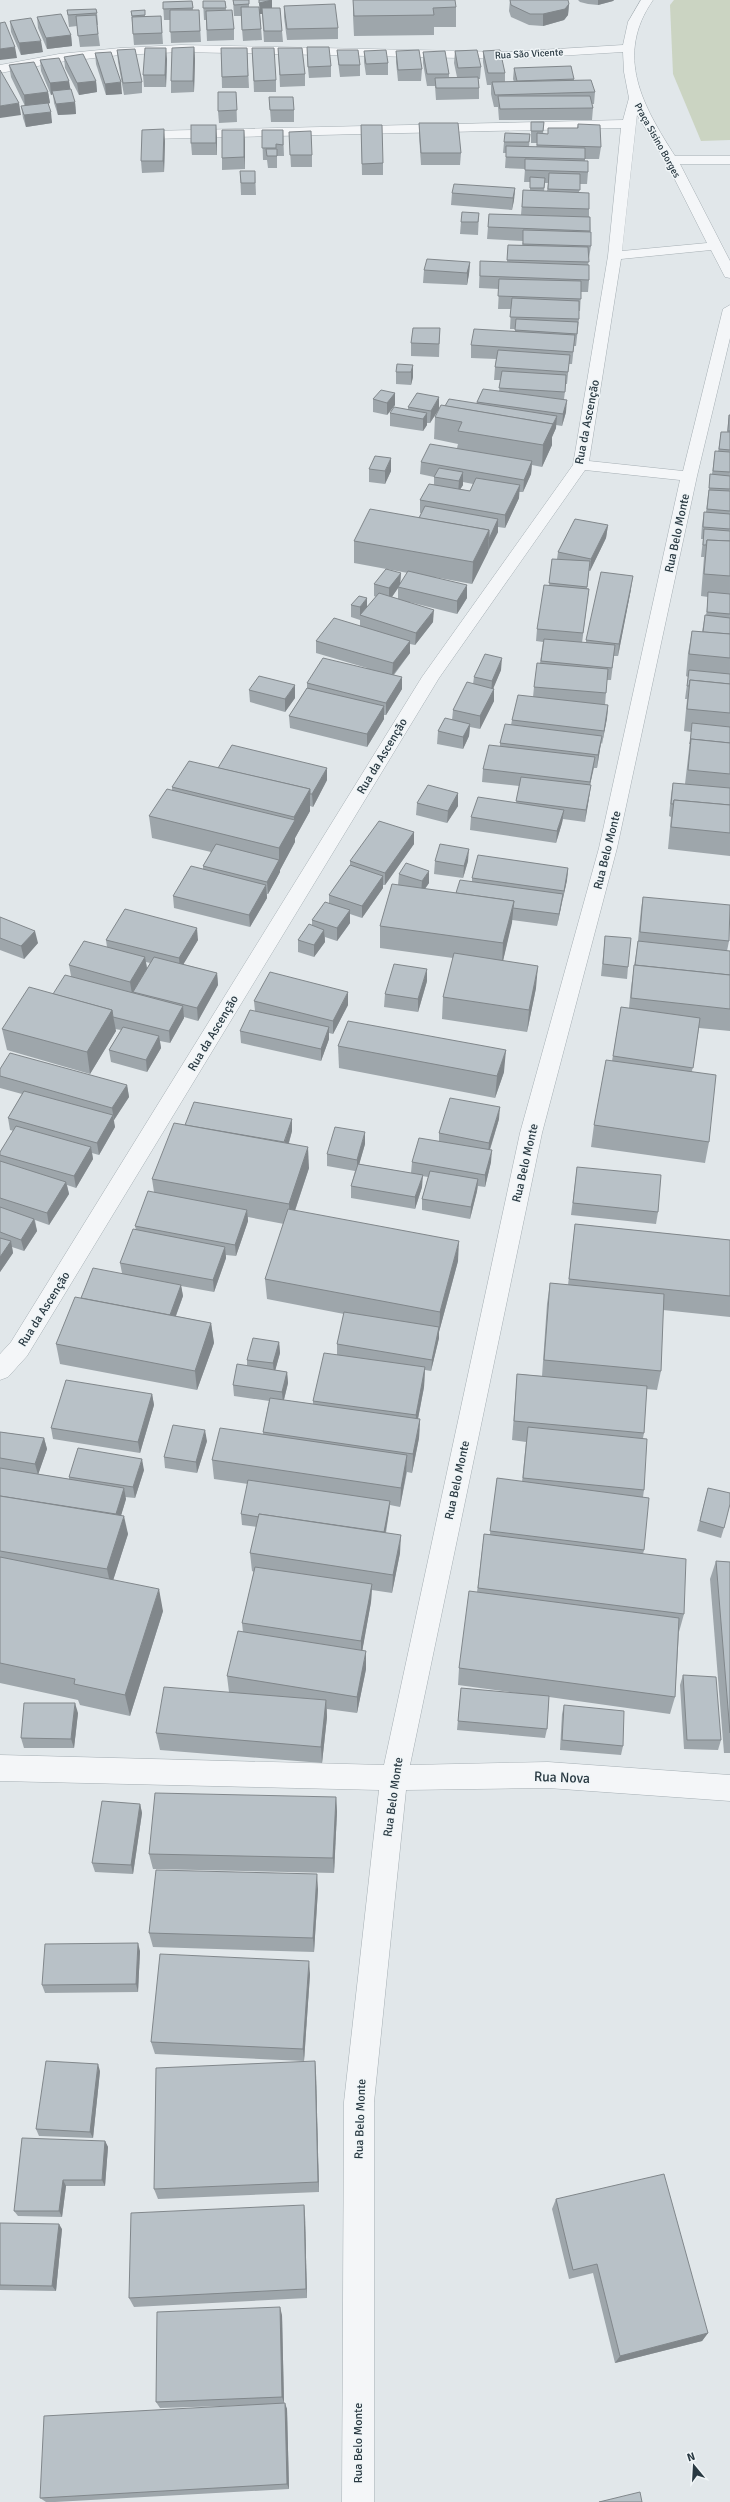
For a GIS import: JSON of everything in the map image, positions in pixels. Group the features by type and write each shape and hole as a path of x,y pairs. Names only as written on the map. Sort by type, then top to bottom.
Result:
{"street":[{"name":"Praça Sisino Borges","path":"647,0 639,9 629,32 628,48 635,99 671,160 730,274"},
{"name":"Rua São Vicente","path":"0,69 125,50 217,49 490,55 628,48"},
{"name":"Rua da Ascenção","path":"0,1370 19,1349 431,677 581,465 614,256 628,124 635,99"},
{"path":"150,135 628,124"},
{"path":"671,160 730,160"},
{"path":"614,256 715,246"},
{"path":"581,465 689,476 730,309"},
{"name":"Rua Belo Monte","path":"358,2502 359,2102 394,1778 531,1134 608,848 689,476"},
{"name":"Rua Nova","path":"0,1768 394,1778 548,1775 730,1788"}],"green space":[{"path":"674,0 730,0 730,140 701,141 673,74 670,5"}],"building":[{"path":"233,0 249,0 249,4 234,5"},
{"path":"259,0 272,0 259,3"},
{"path":"353,0 455,0 456,7 433,8 434,15 354,16"},
{"path":"510,0 568,0 569,4 565,9 543,14 530,14 511,5"},
{"path":"192,1 193,8 163,9 163,2"},
{"path":"203,1 225,1 226,8 203,8"},
{"path":"335,4 338,28 287,29 284,6"},
{"path":"241,7 259,7 261,29 242,30"},
{"path":"262,8 280,8 282,31 264,31"},
{"path":"96,9 97,13 68,15 67,10"},
{"path":"145,10 145,15 132,16 131,11"},
{"path":"170,10 199,10 200,31 170,32"},
{"path":"232,10 234,29 207,30 206,11"},
{"path":"61,14 71,35 46,38 37,17"},
{"path":"96,15 98,34 78,36 76,16"},
{"path":"161,16 162,33 133,34 132,17"},
{"path":"31,18 41,41 19,43 10,21"},
{"path":"5,22 15,47 0,49 0,23"},
{"path":"194,47 193,81 171,81 172,48"},
{"path":"307,47 329,47 331,66 308,67"},
{"path":"145,48 166,48 165,75 143,75"},
{"path":"221,48 247,48 248,76 222,77"},
{"path":"252,48 274,48 276,80 254,81"},
{"path":"278,48 302,48 305,74 280,75"},
{"path":"135,49 142,82 123,83 117,50"},
{"path":"337,50 358,50 360,65 339,65"},
{"path":"386,50 388,63 366,64 364,51"},
{"path":"419,50 422,69 398,70 396,51"},
{"path":"477,50 481,67 458,68 455,51"},
{"path":"500,50 505,73 488,73 483,51"},
{"path":"445,51 449,74 427,74 423,52"},
{"path":"111,52 121,82 105,84 95,53"},
{"path":"83,54 96,81 77,83 64,57"},
{"path":"59,58 69,81 50,83 40,60"},
{"path":"34,62 48,92 24,95 9,65"},
{"path":"571,66 574,79 517,81 514,68"},
{"path":"0,70 19,103 0,106"},
{"path":"478,77 479,88 436,88 435,78"},
{"path":"591,80 595,92 495,95 492,82"},
{"path":"71,89 75,102 56,104 52,91"},
{"path":"218,92 236,92 237,110 218,111"},
{"path":"498,96 590,96 593,108 500,109"},
{"path":"269,97 293,97 294,110 270,110"},
{"path":"48,103 51,112 24,115 21,106"},
{"path":"531,122 544,122 543,131 531,131"},
{"path":"419,123 458,123 461,153 421,153"},
{"path":"578,124 600,125 601,147 537,145 537,133 548,134 548,128 578,128"},
{"path":"191,125 216,125 216,143 191,143"},
{"path":"361,125 382,125 383,163 362,164"},
{"path":"164,129 163,161 141,161 142,130"},
{"path":"222,130 244,130 244,157 222,158"},
{"path":"262,130 283,130 283,145 276,144 276,148 262,148"},
{"path":"311,131 312,155 290,155 289,132"},
{"path":"505,133 530,134 529,142 504,142"},
{"path":"506,146 585,148 585,159 506,157"},
{"path":"266,149 277,149 277,156 267,156"},
{"path":"525,159 588,161 588,172 525,170"},
{"path":"240,171 255,171 255,183 241,183"},
{"path":"549,173 580,174 580,190 548,189"},
{"path":"530,177 545,178 544,188 530,188"},
{"path":"454,184 515,188 513,198 452,193"},
{"path":"523,190 589,193 589,209 522,207"},
{"path":"462,212 479,213 478,222 461,222"},
{"path":"489,214 590,217 590,231 488,227"},
{"path":"523,230 591,232 591,246 523,244"},
{"path":"508,245 588,247 589,262 507,260"},
{"path":"427,259 470,262 467,273 424,270"},
{"path":"480,261 589,265 589,280 480,276"},
{"path":"499,279 581,281 581,299 498,296"},
{"path":"512,298 579,301 579,319 510,317"},
{"path":"516,319 578,322 577,334 515,330"},
{"path":"413,328 440,328 439,344 411,343"},
{"path":"474,329 575,335 573,352 471,345"},
{"path":"498,350 570,355 568,372 495,367"},
{"path":"397,364 413,365 411,372 396,372"},
{"path":"502,371 566,375 565,392 499,388"},
{"path":"483,389 567,400 563,414 477,402"},
{"path":"381,390 395,393 387,403 373,399"},
{"path":"417,393 439,397 431,411 408,407"},
{"path":"449,399 557,416 553,424 445,406"},
{"path":"441,405 553,424 543,445 458,431 462,422 435,417"},
{"path":"394,407 427,413 423,419 390,413"},
{"path":"729,415 730,431 728,431"},
{"path":"721,432 730,432 730,450 719,449"},
{"path":"430,444 532,461 524,480 421,462"},
{"path":"715,451 730,452 730,472 713,471"},
{"path":"375,456 391,458 385,471 369,469"},
{"path":"439,468 463,472 459,481 434,477"},
{"path":"710,474 730,476 730,489 709,488"},
{"path":"476,478 520,485 505,515 420,500 429,484 470,491"},
{"path":"709,490 730,491 730,511 707,509"},
{"path":"425,506 498,519 489,539 489,530 419,518"},
{"path":"370,509 489,530 473,562 354,541"},
{"path":"704,512 730,514 730,529 703,527"},
{"path":"575,519 608,525 591,559 558,552"},
{"path":"704,529 730,531 730,541 707,540 706,545 703,545"},
{"path":"707,540 730,541 730,576 704,574"},
{"path":"552,559 590,561 587,587 549,583"},
{"path":"386,569 401,573 389,588 374,584"},
{"path":"408,571 467,585 457,601 398,587"},
{"path":"601,572 633,576 619,644 586,640"},
{"path":"544,585 589,589 583,633 537,629"},
{"path":"708,592 730,594 730,614 707,612"},
{"path":"379,593 434,610 416,633 360,615"},
{"path":"359,596 367,598 360,607 351,605"},
{"path":"705,615 730,618 730,634 703,632"},
{"path":"334,618 410,641 393,663 316,641"},
{"path":"692,631 730,634 730,658 689,654"},
{"path":"544,639 615,645 612,668 541,661"},
{"path":"485,654 502,658 492,681 474,677"},
{"path":"323,658 402,677 386,703 307,683"},
{"path":"537,663 608,669 606,693 534,687"},
{"path":"689,670 730,674 730,684 690,680 689,686 687,686"},
{"path":"259,676 295,685 285,699 249,690"},
{"path":"690,680 730,684 730,713 687,709"},
{"path":"467,682 494,689 480,716 453,710"},
{"path":"307,688 384,706 367,734 289,716"},
{"path":"518,695 608,705 604,731 512,720"},
{"path":"445,718 470,724 463,737 438,731"},
{"path":"692,723 730,727 730,743 691,739 690,744"},
{"path":"505,724 602,736 598,755 500,743"},
{"path":"691,739 730,743 730,774 688,770"},
{"path":"232,745 327,768 312,794 310,794 310,789 218,768"},
{"path":"489,745 595,757 590,782 483,769"},
{"path":"189,761 310,789 294,817 172,787"},
{"path":"521,777 591,785 586,810 516,801"},
{"path":"673,783 730,788 730,805 674,800 673,804 671,804"},
{"path":"428,785 458,793 448,811 417,803"},
{"path":"167,789 295,820 279,848 149,816"},
{"path":"478,797 564,810 557,831 471,817"},
{"path":"674,800 730,805 730,833 671,827"},
{"path":"379,821 414,832 385,873 350,861"},
{"path":"216,844 279,860 267,882 203,866"},
{"path":"440,844 469,849 464,866 435,861"},
{"path":"478,855 568,868 564,891 472,878"},
{"path":"406,863 429,871 422,881 399,874"},
{"path":"350,865 383,876 362,906 329,895"},
{"path":"191,866 266,885 249,915 173,896"},
{"path":"460,880 563,894 559,914 513,908 514,901 456,893"},
{"path":"392,884 514,901 503,943 380,926"},
{"path":"643,897 730,905 729,941 640,932"},
{"path":"325,902 350,910 337,928 312,920"},
{"path":"125,909 197,928 179,958 106,940"},
{"path":"0,917 35,931 21,946 0,938"},
{"path":"309,924 324,930 314,945 298,940"},
{"path":"605,936 631,938 628,967 603,964"},
{"path":"84,941 145,957 130,982 69,965"},
{"path":"638,941 730,951 730,975 635,965"},
{"path":"454,953 538,966 529,1010 443,997"},
{"path":"154,957 217,973 197,1008 133,992"},
{"path":"394,964 427,969 418,999 385,994"},
{"path":"634,965 730,975 730,1009 631,998"},
{"path":"270,972 348,992 333,1021 254,1001"},
{"path":"65,975 183,1006 169,1031 113,1017 112,1010 53,994"},
{"path":"29,987 112,1010 87,1052 2,1029"},
{"path":"621,1007 700,1018 693,1068 613,1056"},
{"path":"250,1010 329,1027 321,1049 240,1031"},
{"path":"348,1021 506,1050 497,1076 338,1046"},
{"path":"123,1027 159,1036 146,1060 109,1050"},
{"path":"10,1053 127,1085 112,1108 0,1076 0,1069"},
{"path":"606,1060 716,1075 709,1142 594,1125"},
{"path":"24,1091 113,1115 97,1143 8,1118"},
{"path":"450,1098 500,1107 489,1143 439,1133"},
{"path":"194,1102 292,1119 284,1142 185,1125"},
{"path":"174,1123 308,1147 289,1204 152,1179"},
{"path":"16,1126 91,1147 74,1176 0,1155 0,1152"},
{"path":"335,1127 365,1132 357,1160 327,1154"},
{"path":"419,1138 492,1150 485,1175 412,1162"},
{"path":"0,1161 66,1182 47,1213 0,1198"},
{"path":"358,1164 423,1175 415,1197 351,1186"},
{"path":"577,1167 661,1175 658,1212 573,1203"},
{"path":"430,1171 478,1179 471,1207 422,1199"},
{"path":"148,1191 247,1210 235,1245 135,1226"},
{"path":"0,1207 34,1219 21,1240 0,1232"},
{"path":"288,1209 459,1241 440,1312 265,1279"},
{"path":"575,1224 730,1240 730,1296 569,1279"},
{"path":"133,1229 225,1247 213,1280 120,1263"},
{"path":"0,1238 11,1241 0,1257"},
{"path":"93,1268 181,1285 170,1315 81,1298"},
{"path":"550,1283 664,1294 661,1371 544,1360"},
{"path":"75,1297 211,1323 195,1371 56,1344"},
{"path":"344,1312 439,1327 432,1360 337,1344"},
{"path":"253,1338 279,1342 273,1363 247,1360"},
{"path":"324,1353 425,1367 416,1415 313,1401"},
{"path":"237,1364 287,1372 282,1392 233,1385"},
{"path":"517,1374 647,1386 644,1433 514,1421"},
{"path":"66,1380 152,1394 138,1442 51,1428"},
{"path":"270,1398 420,1419 413,1454 263,1432"},
{"path":"173,1425 205,1430 196,1462 164,1457"},
{"path":"528,1427 647,1439 644,1490 523,1478"},
{"path":"220,1428 407,1455 401,1488 212,1460"},
{"path":"0,1432 44,1438 35,1464 0,1458"},
{"path":"78,1448 142,1459 133,1487 69,1477"},
{"path":"0,1468 124,1488 116,1514 0,1496"},
{"path":"497,1478 649,1498 644,1550 490,1531"},
{"path":"248,1480 390,1501 384,1532 259,1514 259,1517 241,1514"},
{"path":"708,1488 730,1493 730,1504 724,1528 700,1521"},
{"path":"0,1496 124,1516 107,1569 0,1551"},
{"path":"259,1514 401,1535 393,1575 250,1553"},
{"path":"484,1534 686,1559 684,1614 478,1588"},
{"path":"0,1557 159,1589 125,1695 74,1684 75,1679 0,1663"},
{"path":"716,1561 730,1562 730,1733"},
{"path":"255,1567 372,1584 361,1641 242,1623"},
{"path":"469,1591 679,1618 675,1697 459,1668"},
{"path":"238,1631 366,1651 357,1697 227,1676"},
{"path":"683,1675 716,1677 721,1740 687,1740"},
{"path":"164,1687 326,1700 321,1747 156,1733"},
{"path":"461,1688 549,1696 547,1729 458,1721"},
{"path":"24,1703 75,1703 71,1739 21,1738"},
{"path":"564,1705 624,1711 623,1746 562,1740"},
{"path":"155,1793 336,1797 333,1858 149,1854"},
{"path":"102,1801 140,1804 131,1865 92,1863"},
{"path":"156,1870 317,1874 313,1938 149,1933"},
{"path":"138,1943 136,1984 42,1985 45,1944"},
{"path":"160,1954 309,1961 303,2049 151,2042"},
{"path":"46,2061 98,2064 90,2132 36,2129"},
{"path":"315,2061 318,2182 154,2189 156,2068"},
{"path":"22,2138 105,2141 102,2180 63,2180 59,2211 14,2211"},
{"path":"664,2174 708,2333 620,2356 597,2264 573,2270 556,2199"},
{"path":"304,2205 306,2289 129,2298 131,2213"},
{"path":"0,2223 59,2224 52,2286 0,2285"},
{"path":"280,2307 282,2397 156,2402 157,2312"},
{"path":"285,2403 287,2484 40,2498 44,2416"},
{"path":"640,2492 642,2502 599,2502"}]}
